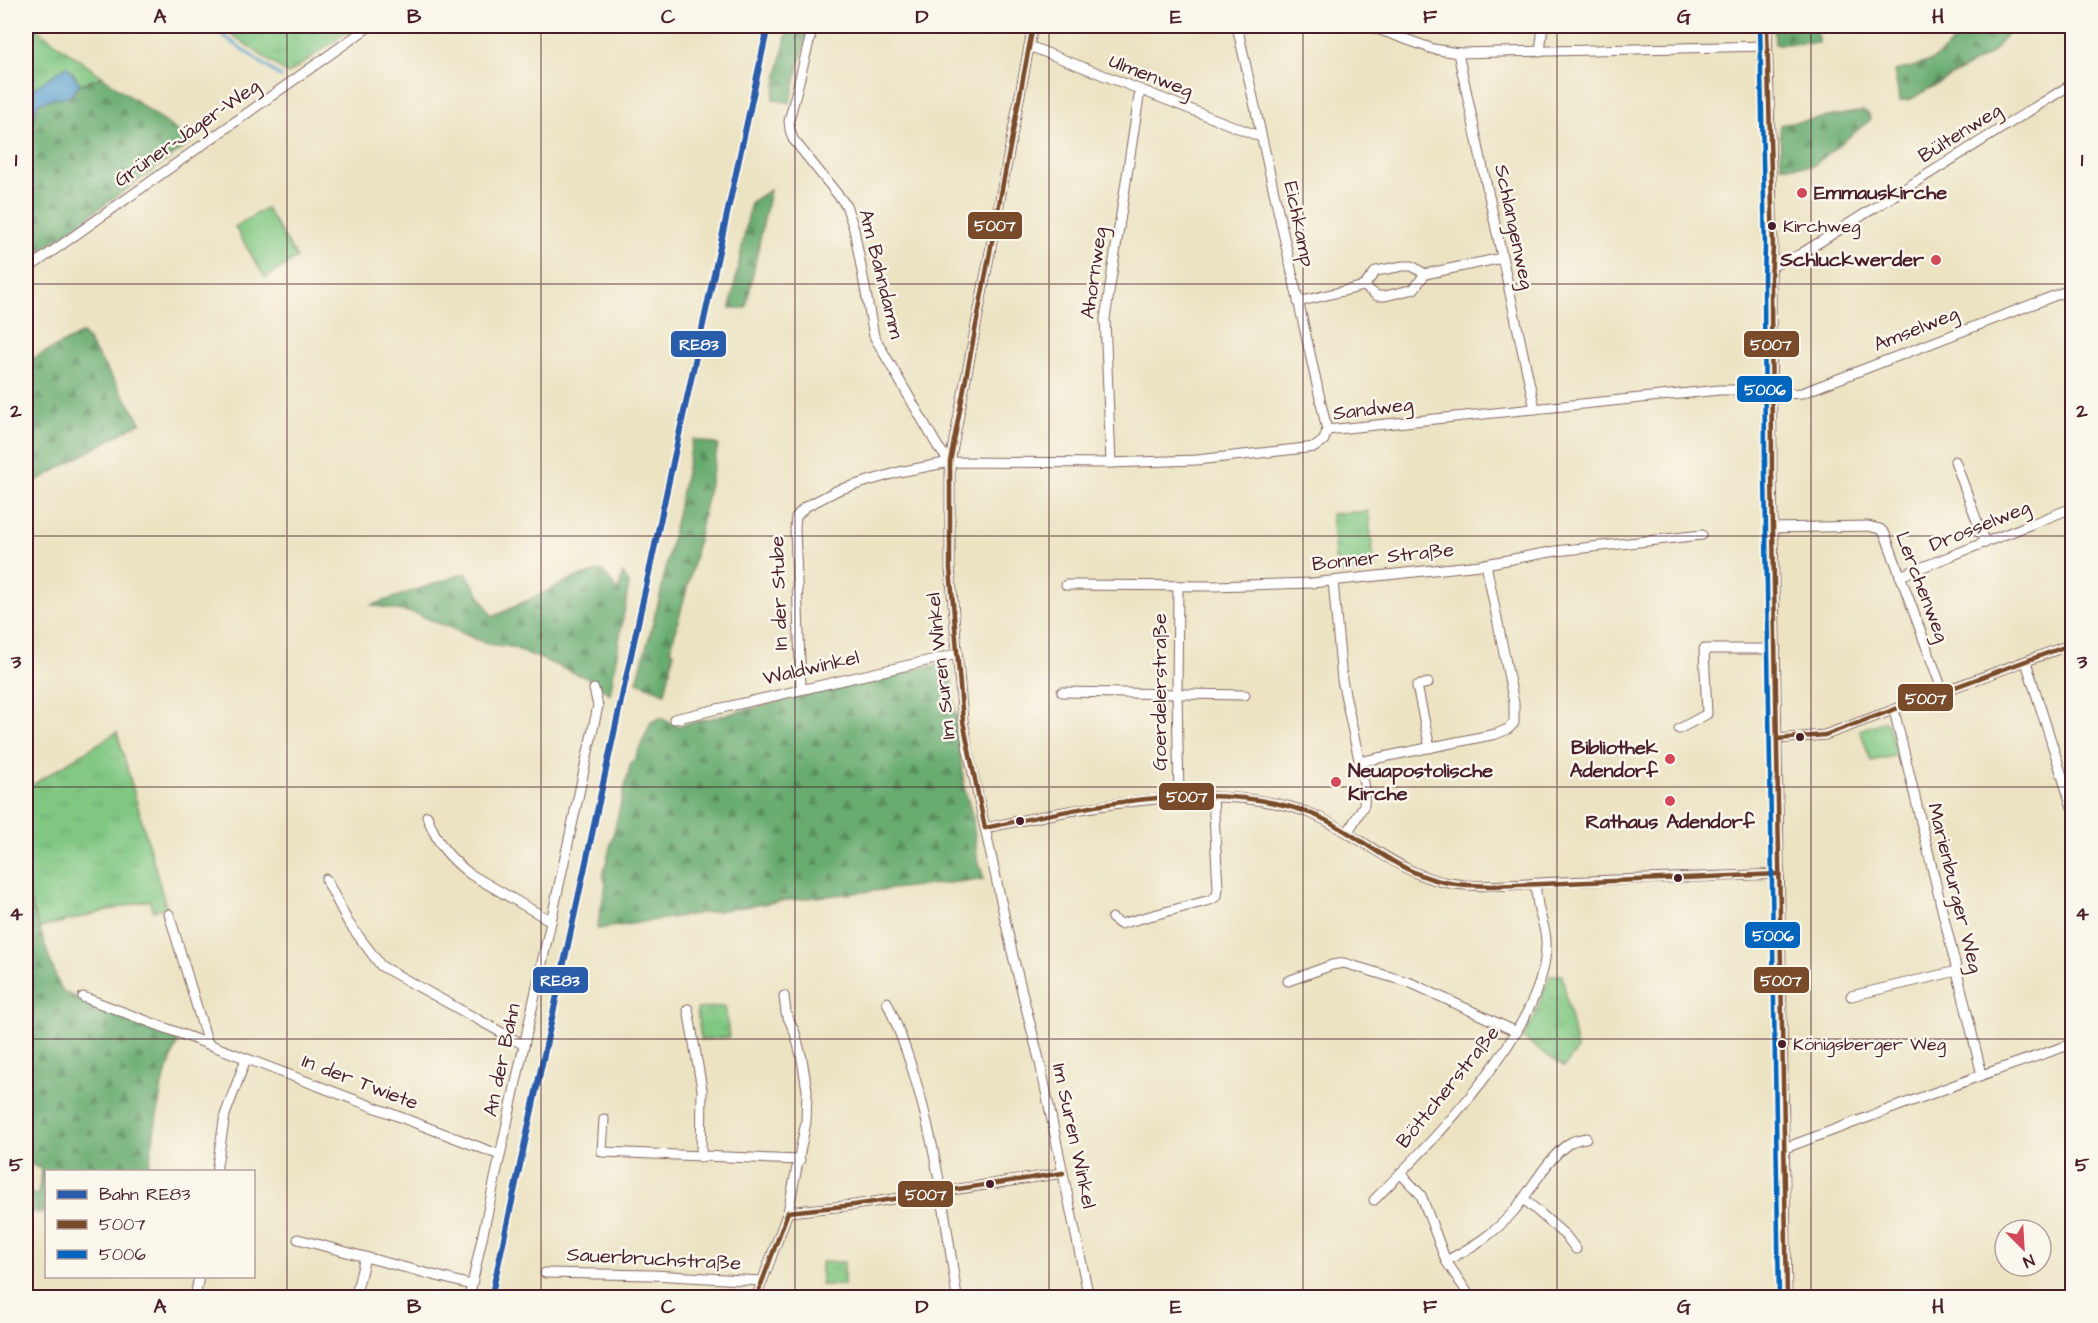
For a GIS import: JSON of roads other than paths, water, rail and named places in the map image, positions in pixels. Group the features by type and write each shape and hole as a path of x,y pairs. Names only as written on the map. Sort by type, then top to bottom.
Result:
{"street":[{"name":"Grüner-Jäger-Weg","path":"26,270 370,26"},
{"name":"Am Bahndamm","path":"813,26 789,121 790,130 797,144 846,205 854,229 874,336 938,447 950,462"},
{"name":"Im Suren Winkel","path":"1034,26 950,462 950,568 966,739 1013,956 1035,1037 1089,1298"},
{"name":"Eichkamp","path":"1237,26 1327,430"},
{"path":"1369,26 1386,29 1433,49 1458,53 1767,46"},
{"path":"1540,52 1544,26"},
{"path":"1767,26 1772,266 1773,528 1787,1298"},
{"name":"Ulmenweg","path":"1029,46 1261,137"},
{"name":"Schlangenweg","path":"1458,53 1535,409"},
{"name":"Bültenweg","path":"1772,266 1799,255 2073,84"},
{"name":"Ahornweg","path":"1111,463 1105,317 1140,90"},
{"path":"1364,286 1377,296 1385,296 1414,289 1425,274 1502,258"},
{"path":"1298,302 1364,286 1376,272 1403,266 1412,266 1425,274"},
{"name":"Amselweg","path":"1771,395 1809,392 2073,289"},
{"name":"Sandweg","path":"950,462 1111,463 1197,460 1315,447 1324,441 1327,430 1719,390 1740,390 1771,395"},
{"path":"1955,461 1985,543"},
{"name":"In der Stube","path":"801,689 795,524 799,512 850,486 899,472 950,462"},
{"name":"Drosselweg","path":"1900,576 2073,508"},
{"name":"Lerchenweg","path":"1773,528 1874,526 1885,534 1943,692"},
{"name":"Bonner Straße","path":"1066,585 1280,585 1333,581 1486,564 1556,551 1702,535"},
{"path":"1359,762 1503,732 1514,723 1514,703 1486,564"},
{"path":"1333,581 1341,671 1365,798 1362,810 1348,832"},
{"name":"Goerdelerstraße","path":"1178,586 1179,798"},
{"path":"1778,739 1825,735 2073,644"},
{"path":"1678,729 1707,714 1704,649 1776,648"},
{"name":"Waldwinkel","path":"674,719 957,654"},
{"path":"2026,662 2073,807"},
{"path":"1428,683 1417,686 1430,747"},
{"name":"An der Bahn","path":"469,1298 598,706 594,689"},
{"path":"1062,692 1245,695"},
{"name":"Marienburger Weg","path":"1894,710 1982,1075"},
{"path":"1112,918 1120,924 1207,901 1217,896 1213,797"},
{"path":"985,828 1078,810 1179,798 1232,797 1274,802 1315,815 1348,832 1415,873 1437,881 1461,884 1535,883 1780,874"},
{"path":"427,816 435,838 459,866 551,921"},
{"path":"326,879 348,922 381,966 524,1045"},
{"name":"Böttcherstraße","path":"1374,1200 1401,1173 1474,1090 1516,1032 1540,981 1545,958 1546,934 1535,883"},
{"path":"170,914 208,1044"},
{"path":"1288,981 1344,963 1411,983 1516,1032"},
{"path":"1851,996 1957,971"},
{"path":"756,1298 788,1212 806,1122 807,1090 800,1051 786,1013 784,996"},
{"name":"In der Twiete","path":"83,997 500,1155"},
{"path":"887,1002 910,1057 923,1102 941,1193 957,1298"},
{"path":"688,1009 702,1089 701,1157"},
{"path":"1785,1148 2073,1044"},
{"path":"216,1170 225,1115 246,1059"},
{"path":"604,1119 602,1152 800,1160"},
{"path":"1446,1261 1502,1224 1524,1199 1554,1158 1570,1142 1586,1138"},
{"path":"788,1212 941,1193 1063,1173"},
{"path":"1401,1173 1422,1196 1446,1261 1471,1298"},
{"path":"1524,1199 1566,1236 1576,1249"},
{"path":"298,1239 471,1285"},
{"path":"355,1298 365,1257"},
{"name":"Sauerbruchstraße","path":"544,1273 653,1275 761,1281"},
{"path":"195,1298 199,1278"}],"water":[{"path":"67,66 80,84 69,97 38,103 26,139 26,69 31,90"}],"waterway":[{"path":"210,26 281,77"}],"rail line":[{"name":"RE83","path":"491,1298 768,26"}],"place":[{"name":"Emmauskirche","path":"1802,193"},
{"name":"Kirchweg","path":"1772,226"},
{"name":"Schluckwerder","path":"1936,260"},
{"name":"Bibliothek Adendorf","path":"1670,759"},
{"name":"Neuapostolische Kirche","path":"1336,782"},
{"name":"Rathaus Adendorf","path":"1670,801"},
{"name":"Königsberger Weg","path":"1782,1044"}]}
